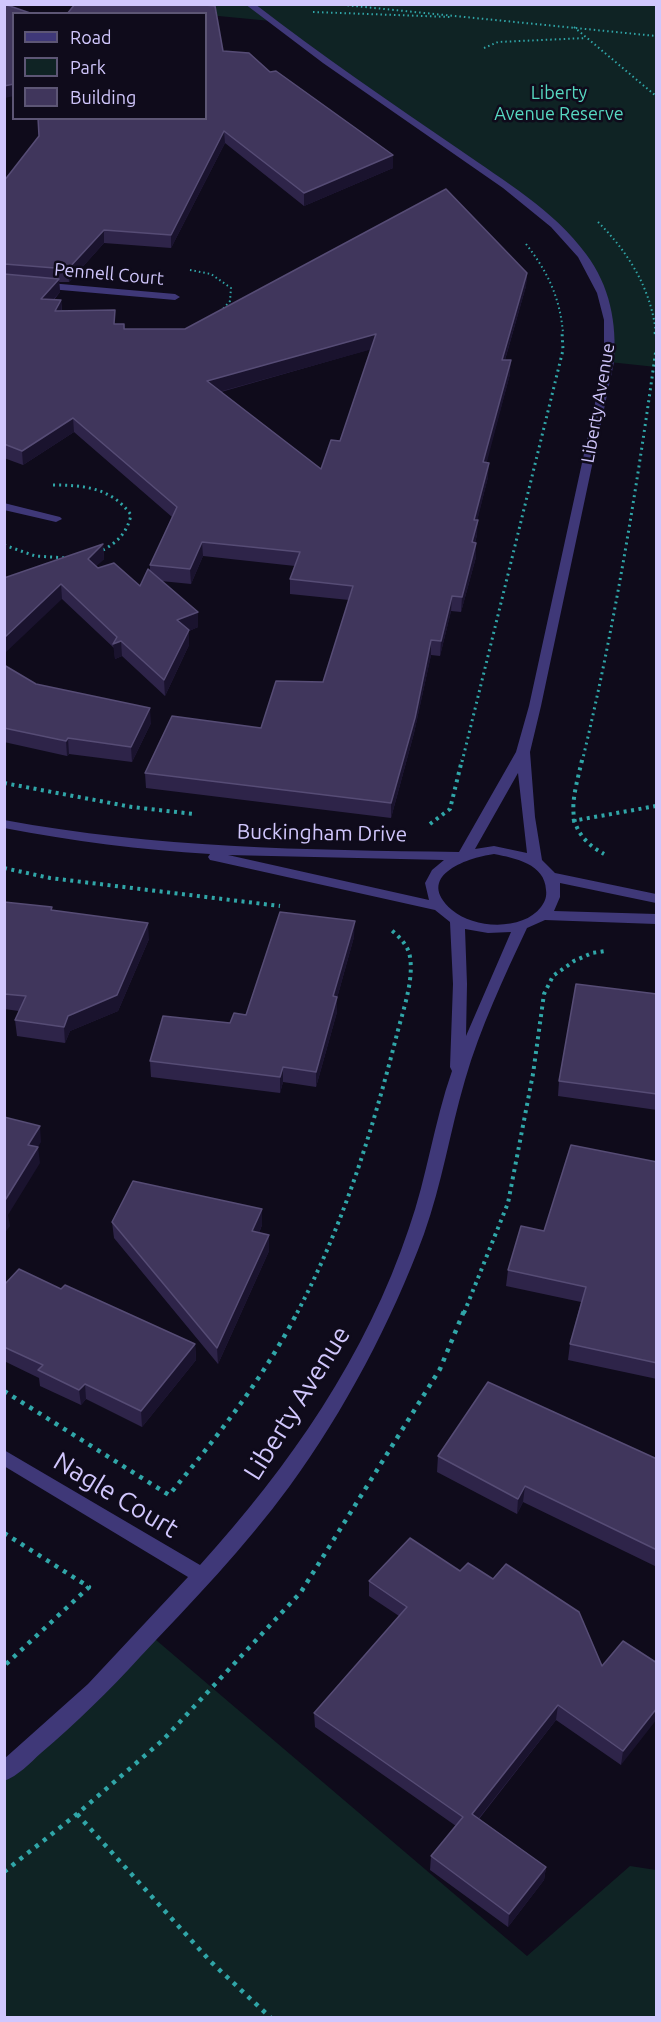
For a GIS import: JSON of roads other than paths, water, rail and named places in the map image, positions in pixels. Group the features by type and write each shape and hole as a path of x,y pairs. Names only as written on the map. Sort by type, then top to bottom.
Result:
{"street":[{"name":"Liberty Avenue","path":"249,4 534,209 560,231 582,255 602,294 609,314 611,344 609,362 556,614 523,752 463,855"},
{"name":"Pennell Court","path":"4,282 176,297"},
{"path":"4,506 56,519"},
{"name":"Liberty Avenue","path":"523,752 528,817 535,862"},
{"name":"Buckingham Drive","path":"4,824 88,839 183,850 463,855"},
{"name":"Buckingham Drive","path":"183,850 441,908"},
{"path":"494,850 523,856 535,862 550,877 554,890 552,903 542,915 521,925 488,928 457,920 441,908 434,896 433,884 437,873 447,863 463,855 494,850"},
{"path":"550,877 657,898"},
{"path":"542,915 657,919"},
{"name":"Liberty Avenue","path":"457,920 460,972 457,1079"},
{"name":"Liberty Avenue","path":"4,1772 28,1753 97,1688 201,1575 293,1468 335,1400 380,1319 410,1249 433,1182 457,1079 497,976 521,925"},
{"name":"Nagle Court","path":"4,1458 201,1575"}],"park label":[{"name":"Liberty Avenue Reserve","path":"559,103"}]}
